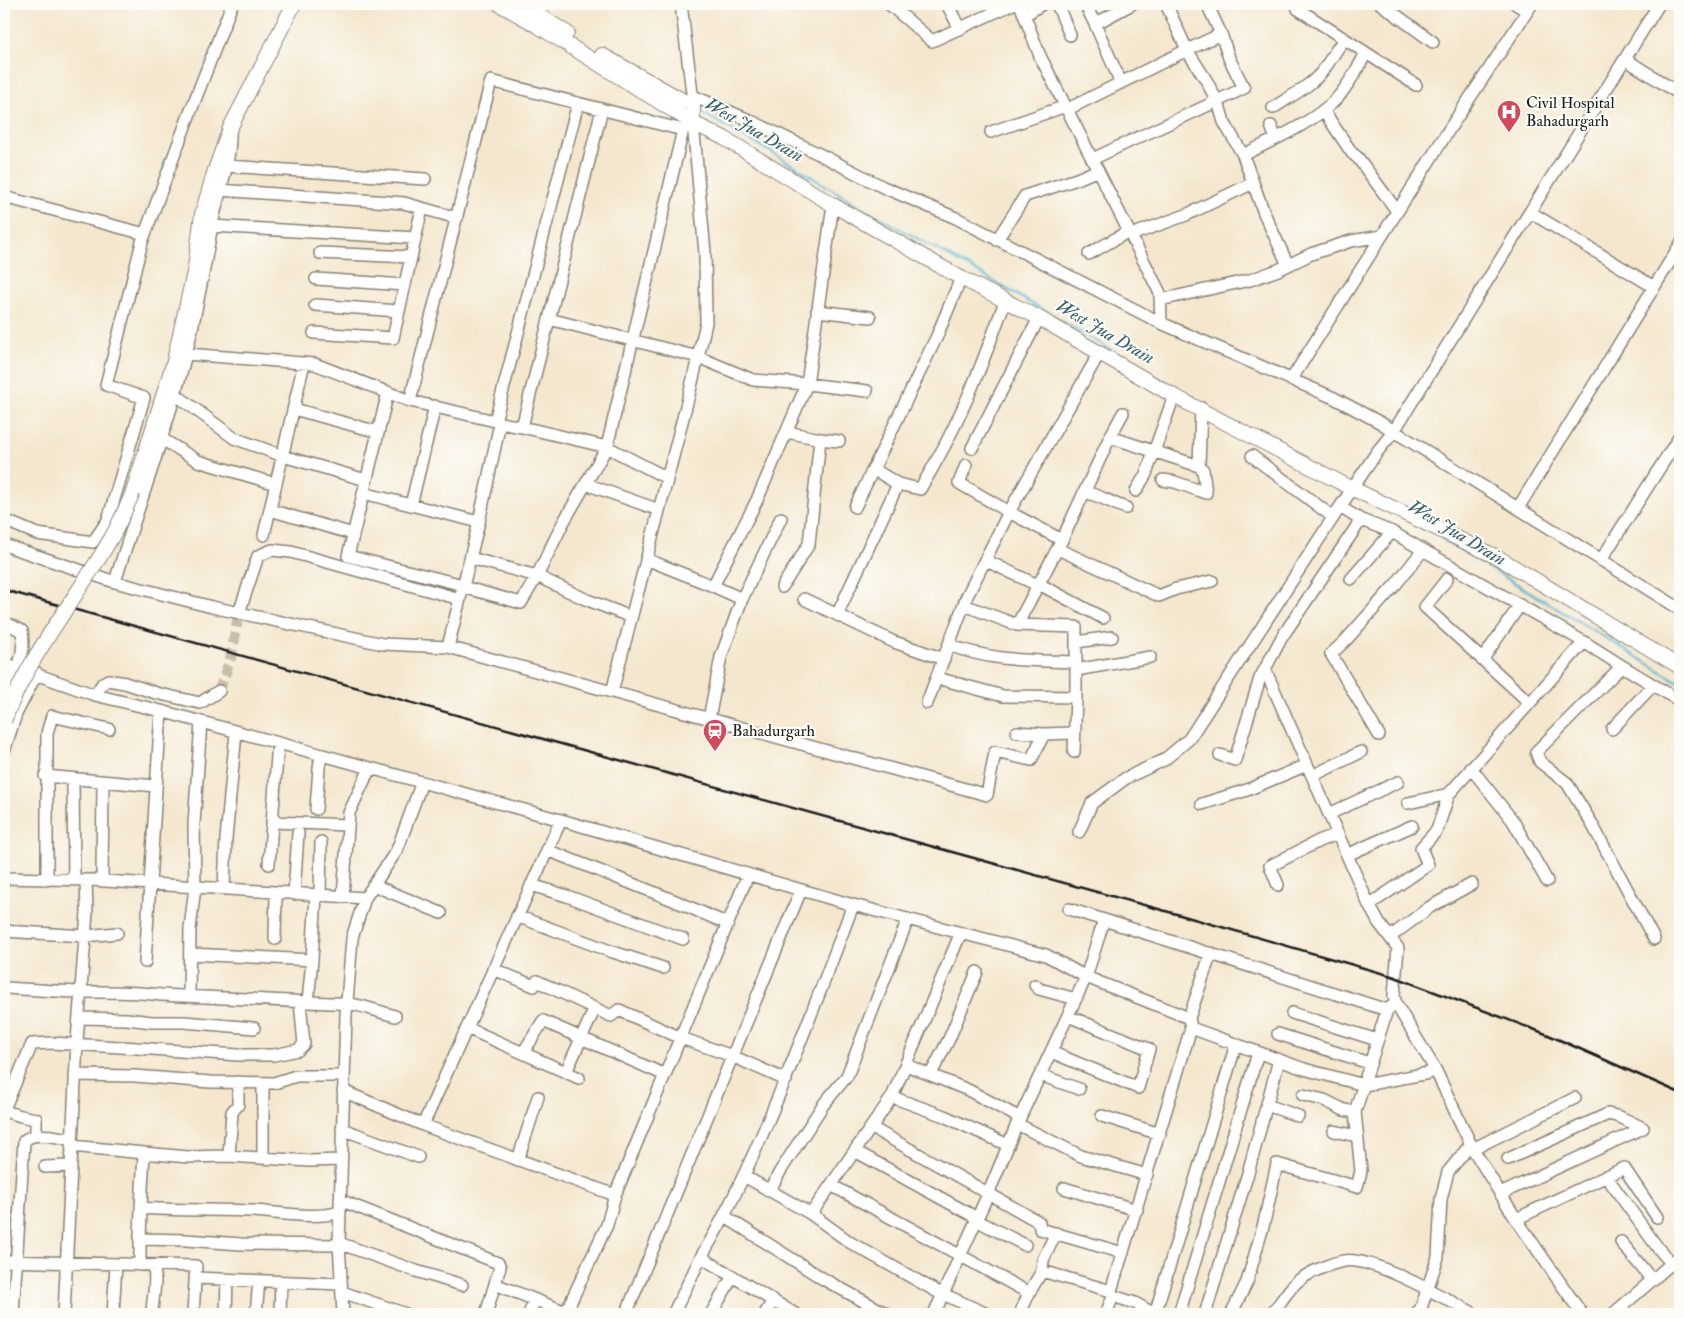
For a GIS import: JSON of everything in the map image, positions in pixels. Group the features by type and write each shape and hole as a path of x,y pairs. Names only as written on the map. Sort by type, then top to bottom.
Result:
{"main road":[{"path":"4,721 21,679 110,540 132,492 174,361 195,268 202,214 230,128 294,4"},
{"path":"499,4 533,23 688,126 724,138 833,205 961,278 1100,352 1174,396 1201,408 1351,488 1499,558 1680,667"},
{"path":"521,4 602,55 693,101 688,126"}],"street":[{"path":"4,520 37,534 93,542 108,520 144,398 106,385 145,234 232,4"},
{"path":"681,4 693,101 758,124 883,187 956,218 1161,323 1334,398 1394,431 1680,609"},
{"path":"889,4 932,41 1013,4"},
{"path":"947,4 960,29"},
{"path":"1020,4 1040,56 1160,293 1161,323"},
{"path":"1025,15 1042,4"},
{"path":"1057,4 1070,35"},
{"path":"1085,4 1121,83"},
{"path":"1095,24 1132,4"},
{"path":"1166,4 1187,50 1217,102 1224,122 1243,155 1275,239 1288,265"},
{"path":"1093,159 1244,88 1229,58 1207,4"},
{"path":"1302,4 1298,9 1416,85"},
{"path":"1381,4 1434,42"},
{"path":"1291,380 1397,211 1529,8 1516,4"},
{"path":"1079,832 1092,803 1126,778 1164,760 1189,739 1351,488 1394,431 1658,4"},
{"path":"991,132 1067,108 1220,34"},
{"path":"1272,108 1316,78 1324,70 1344,40"},
{"path":"1243,155 1276,139 1324,110 1340,95 1366,53"},
{"path":"1624,59 1680,94"},
{"path":"410,400 491,81 602,109 688,126"},
{"path":"448,647 479,522 498,422 578,103"},
{"path":"522,427 602,109"},
{"path":"1324,110 1352,152 1397,211"},
{"path":"388,392 348,556 521,603 607,447 632,340 688,126"},
{"path":"612,692 706,323 705,253 688,126"},
{"path":"1271,126 1276,139"},
{"path":"115,582 162,438 186,354 219,190 231,148 230,128"},
{"path":"226,166 425,179"},
{"path":"997,240 1026,196 1098,170"},
{"path":"1088,254 1130,233 1186,215 1253,183"},
{"path":"219,190 404,203 456,218"},
{"path":"4,197 145,234"},
{"path":"713,586 757,500 806,384 833,205"},
{"path":"314,333 393,338 422,208"},
{"path":"1530,212 1654,287"},
{"path":"212,226 415,238"},
{"path":"1160,300 1250,280 1311,254 1350,241 1382,236"},
{"path":"1518,508 1680,245"},
{"path":"320,252 411,257"},
{"path":"316,278 405,285"},
{"path":"855,507 937,336 961,278"},
{"path":"873,468 898,484 920,489 932,470 967,401 1005,301"},
{"path":"315,305 399,311"},
{"path":"818,311 870,318"},
{"path":"549,318 698,357 753,380 867,391"},
{"path":"972,448 1039,318"},
{"path":"927,703 964,605 985,560 1009,512 1100,352"},
{"path":"186,354 315,364 410,400 607,447 667,478"},
{"path":"264,535 304,363"},
{"path":"175,394 234,438 283,456 366,480"},
{"path":"1136,491 1146,474 1174,396"},
{"path":"411,504 435,406"},
{"path":"1199,466 1201,408"},
{"path":"294,409 378,432"},
{"path":"1017,624 1060,545 1123,413"},
{"path":"787,432 838,441"},
{"path":"1601,560 1680,436"},
{"path":"1110,437 1199,466 1203,470 1206,493 1175,482 1163,480"},
{"path":"162,438 198,461 276,484"},
{"path":"782,587 809,544 820,439"},
{"path":"1252,456 1332,517"},
{"path":"966,465 959,484 1009,512 1060,545 1159,596 1176,589 1212,581"},
{"path":"586,484 659,510"},
{"path":"837,615 898,484"},
{"path":"1084,492 1100,496 1104,500 1126,508"},
{"path":"363,493 479,522"},
{"path":"1340,507 1361,520 1392,532 1584,642 1680,701"},
{"path":"270,510 353,534"},
{"path":"709,719 721,657 742,599 781,518"},
{"path":"1220,755 1235,760 1260,678 1282,637 1361,520"},
{"path":"1352,579 1392,532"},
{"path":"4,545 115,582 240,613 383,644 448,647 987,795 995,752 1031,760 1044,734"},
{"path":"240,613 258,556 272,550 290,552 460,599"},
{"path":"1379,735 1330,654 1346,640 1396,584 1422,550"},
{"path":"470,558 537,576 585,599 631,617"},
{"path":"646,559 742,599"},
{"path":"985,560 1032,583 1039,584 1103,618"},
{"path":"1447,579 1425,607 1530,703"},
{"path":"804,600 894,642 944,660"},
{"path":"964,605 1017,624 1076,627 1074,752"},
{"path":"1482,660 1520,606"},
{"path":"4,622 22,631 24,642 20,668 4,700"},
{"path":"1076,642 1112,637"},
{"path":"1369,905 1428,865 1421,848 1437,830 1449,794 1584,642"},
{"path":"949,645 996,658 1076,666 1150,657"},
{"path":"4,662 95,695 161,711 561,820 853,905 1046,955 1086,977 1236,1044 1304,1069 1364,1085 1429,1073 1435,1069"},
{"path":"1622,666 1536,752 1540,762 1566,783 1592,824 1654,939"},
{"path":"1231,1314 1246,1282 1264,1222 1277,1164 1357,1187 1361,1171 1355,1112 1377,1040 1394,996 1398,948 1379,923 1369,905 1265,669"},
{"path":"4,751 16,714 37,673"},
{"path":"937,678 1003,696 1076,697"},
{"path":"95,695 103,682 108,680 200,703 219,691"},
{"path":"1612,729 1653,685"},
{"path":"145,962 161,711"},
{"path":"47,880 47,733 52,716 109,729"},
{"path":"190,996 190,929 195,887 194,824 201,722"},
{"path":"224,889 236,732"},
{"path":"1017,732 1044,734 1074,733"},
{"path":"269,864 278,743"},
{"path":"1312,776 1361,752"},
{"path":"316,808 319,768 322,755"},
{"path":"1202,804 1247,790 1307,764"},
{"path":"343,897 349,813 370,768"},
{"path":"1471,768 1513,821 1547,881"},
{"path":"46,776 156,786"},
{"path":"73,778 74,880"},
{"path":"102,881 103,781"},
{"path":"344,1313 339,1244 339,1212 342,1091 352,938 365,898 397,850 422,782"},
{"path":"1329,814 1398,782"},
{"path":"1408,802 1449,794"},
{"path":"423,1125 561,820"},
{"path":"272,822 348,825"},
{"path":"1347,855 1412,826"},
{"path":"294,894 298,834"},
{"path":"1278,885 1270,866 1321,840 1338,834"},
{"path":"36,1135 36,1119 4,1110 32,1044 238,1055 282,1053 298,1050 304,1044 304,1002 312,960 321,842"},
{"path":"547,850 728,924"},
{"path":"494,1284 568,1313 607,1226 615,1195 748,875"},
{"path":"4,878 86,880 365,898"},
{"path":"64,1314 75,1075 85,936 86,880"},
{"path":"531,884 683,939"},
{"path":"1390,937 1430,907 1472,884"},
{"path":"373,885 441,913"},
{"path":"626,1314 801,890"},
{"path":"276,893 276,939"},
{"path":"673,1314 700,1257 724,1216 744,1176 786,1080 853,905"},
{"path":"1069,909 1391,1007 1435,1069 1472,1146 1500,1194 1582,1314"},
{"path":"517,916 610,951 663,968"},
{"path":"769,1191 785,1162 823,1105 847,1076 908,919"},
{"path":"934,1314 1008,1145 1086,977 1104,920"},
{"path":"4,931 85,936 117,933"},
{"path":"811,1214 892,1097 959,937"},
{"path":"1106,1314 1160,1134 1211,953"},
{"path":"190,954 312,960"},
{"path":"493,969 534,986 537,981 612,1016 619,1010 680,1038 732,1056 786,1080"},
{"path":"931,1074 949,1039 977,972"},
{"path":"1035,985 1039,989 1076,999"},
{"path":"4,988 119,993 135,991 160,995 304,1002 347,1002 367,1006 395,1016"},
{"path":"566,1072 595,1008"},
{"path":"1292,1013 1377,1040"},
{"path":"1051,1052 1138,1088 1150,1049 1068,1016"},
{"path":"79,1018 184,1022 254,1028"},
{"path":"523,1053 543,1021 665,1075"},
{"path":"467,1028 579,1078"},
{"path":"1278,1034 1370,1063"},
{"path":"1042,1272 1112,1293 1154,1314 1236,1044"},
{"path":"1180,1314 1258,1052"},
{"path":"1205,1314 1248,1173 1279,1060"},
{"path":"906,1065 968,1090 1082,1156 1147,1175"},
{"path":"75,1075 135,1076 210,1082 263,1083 274,1083 296,1076 343,1076"},
{"path":"1040,1075 1079,1088"},
{"path":"229,1156 232,1112 238,1105 238,1082"},
{"path":"263,1083 263,1158"},
{"path":"342,1091 423,1125 615,1195"},
{"path":"1303,1095 1324,1100 1344,1110 1355,1112"},
{"path":"518,1160 538,1097"},
{"path":"892,1097 944,1116 1008,1145"},
{"path":"1416,1314 1421,1308 1438,1257 1441,1199 1448,1172 1472,1146 1575,1098"},
{"path":"1267,1105 1298,1116"},
{"path":"1500,1194 1643,1128 1620,1117 1608,1114 1508,1159"},
{"path":"1102,1116 1160,1134"},
{"path":"342,1128 418,1157"},
{"path":"872,1128 989,1192 1008,1207 1039,1222 1040,1229 1123,1253"},
{"path":"1334,1131 1357,1136"},
{"path":"13,1314 18,1260 22,1158 24,1141 29,1136 36,1135 72,1143 188,1157 229,1156 310,1161 341,1160"},
{"path":"855,1151 1024,1245"},
{"path":"140,1266 144,1153"},
{"path":"45,1167 71,1166"},
{"path":"1516,1219 1624,1168 1657,1217"},
{"path":"744,1176 811,1214 851,1243 943,1294 987,1314"},
{"path":"1606,1176 1658,1248 1676,1259 1613,1314"},
{"path":"831,1185 1029,1294"},
{"path":"1064,1188 1137,1210"},
{"path":"340,1200 498,1263 500,1267 486,1314"},
{"path":"141,1208 332,1215 339,1212"},
{"path":"724,1216 825,1280 887,1314"},
{"path":"1020,1314 1042,1272 1043,1260 1056,1233"},
{"path":"140,1239 241,1244 339,1244 416,1271 462,1284"},
{"path":"1621,1242 1652,1280"},
{"path":"700,1257 795,1314"},
{"path":"4,1261 196,1266 193,1314"},
{"path":"1274,1311 1296,1282 1315,1272 1344,1261 1363,1263 1387,1270 1476,1314"},
{"path":"113,1314 116,1264"},
{"path":"152,1314 152,1296 156,1274 153,1266"},
{"path":"711,1314 733,1276"},
{"path":"195,1278 342,1288 406,1314"},
{"path":"226,1314 227,1280"},
{"path":"256,1314 259,1281"},
{"path":"280,1314 282,1283"},
{"path":"529,1314 535,1300"},
{"path":"765,1314 773,1300"}],"waterway":[{"name":"West Jua Drain","path":"569,37 587,49"},
{"name":"West Jua Drain","path":"699,111 866,210 976,271 1202,403"},
{"name":"West Jua Drain","path":"1442,539 1680,683"}],"tunnel":[{"path":"219,691 231,657 239,613"}],"railway":[{"path":"4,590 1180,915 1395,977 1546,1034 1680,1093"}],"place":[{"name":"Civil Hospital Bahadurgarh","path":"1509,133"},
{"name":"Bahadurgarh","path":"715,752"}]}
